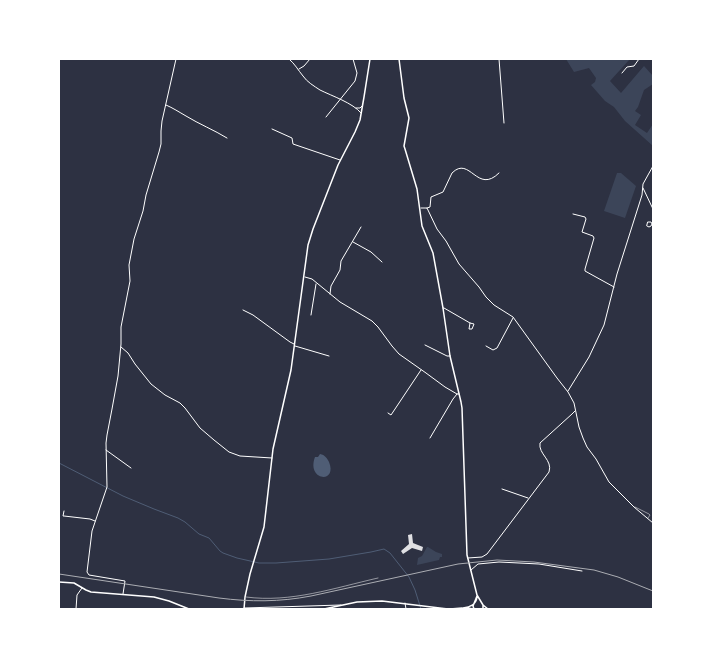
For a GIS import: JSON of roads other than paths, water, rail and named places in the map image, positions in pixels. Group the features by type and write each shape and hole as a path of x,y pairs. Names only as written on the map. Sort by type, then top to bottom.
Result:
{"main road":[{"path":"243,609 264,527 272,458 289,380 308,245 340,160 355,132 361,114 370,59"},
{"path":"399,59 404,98 409,118 404,146 417,189 422,226 433,253 450,356 462,408 468,559 477,595 483,609"},
{"path":"59,582 74,583 92,592 159,598 174,602 189,609"},
{"path":"463,608 473,609 477,595"},
{"path":"324,609 342,604 382,601 449,609 468,607 480,602 488,609"}],"street":[{"path":"123,594 126,581 92,576 87,572 92,531 106,488 106,435 112,409 119,364 121,327 130,281 129,265 134,239 161,144 161,126 176,59"},
{"path":"289,59 299,69 305,79 311,84 356,108 361,114"},
{"path":"299,69 310,59"},
{"path":"326,117 355,80 357,72 353,59"},
{"path":"499,59 504,123"},
{"path":"622,73 627,67 634,66 639,59"},
{"path":"166,105 180,111 186,116 227,138"},
{"path":"356,108 363,106"},
{"path":"272,129 292,138 292,144 340,160"},
{"path":"568,392 604,325 642,195 643,184 653,166"},
{"path":"420,208 430,207 431,197 443,192 452,173 461,168 466,169 482,180 496,177 499,174"},
{"path":"643,188 653,209"},
{"path":"427,208 437,229 446,241 459,264 494,305 513,317 568,392 574,403 580,432 587,447 596,459 609,482 634,507 653,523"},
{"path":"573,214 586,218 582,232 593,236 594,238 585,271 614,287"},
{"path":"330,295 332,284 339,271 341,261 361,227"},
{"path":"352,241 371,252 382,262"},
{"path":"304,277 308,277 341,303 376,324 395,351 444,387 458,394 453,399 430,438"},
{"path":"311,315 316,283"},
{"path":"443,308 470,323"},
{"path":"243,310 253,315 294,345 329,356"},
{"path":"486,346 494,350 497,348 513,317"},
{"path":"425,345 447,356 450,356"},
{"path":"121,347 128,353 151,384 185,408 200,428 225,449 240,456 272,458"},
{"path":"388,413 391,415 421,370"},
{"path":"468,559 487,554 529,499 550,470 549,463 539,447 540,443 576,410"},
{"path":"106,450 131,468"},
{"path":"502,489 529,499"},
{"path":"64,511 63,516 90,519 96,522"},
{"path":"470,571 478,564 499,562 539,564 582,571"},
{"path":"76,609 77,595 82,588"},
{"path":"405,603 406,609"},
{"path":"243,609 342,604"}],"lane":[{"path":"634,507 647,512 650,515"},
{"path":"648,519 653,513"},
{"path":"245,597 263,598 304,596 378,578"}],"waterway":[{"path":"59,463 123,496 178,518 199,534 209,538 220,551 237,558 259,563 276,563 329,559 384,549 390,553 409,577 421,609"}],"railway":[{"path":"59,574 219,598 265,601 311,596 458,564 497,560 534,562 594,570 618,577 653,591"}]}
